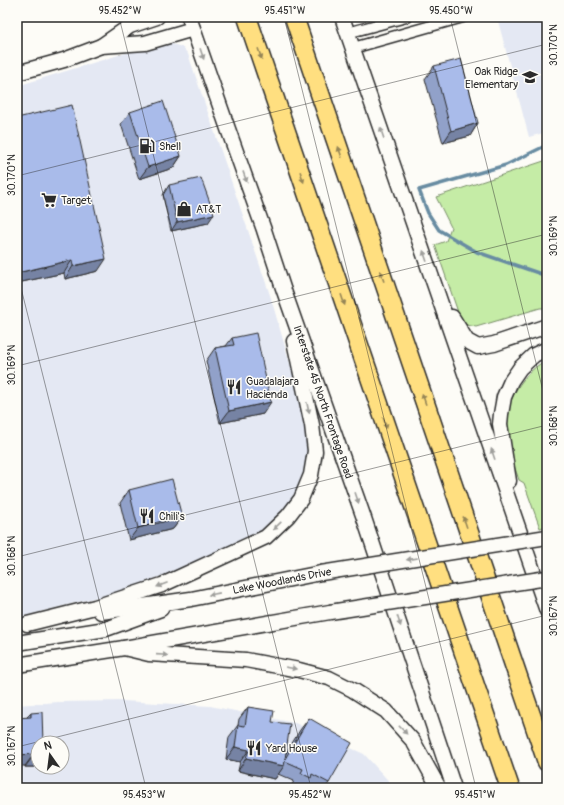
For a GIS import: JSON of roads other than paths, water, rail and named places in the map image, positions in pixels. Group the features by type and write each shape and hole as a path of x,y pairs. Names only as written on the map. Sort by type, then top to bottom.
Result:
{"highway":[{"path":"247,17 510,788"},
{"path":"294,17 547,762"}],"main road":[{"path":"17,73 64,60 101,46 130,26 157,17"},
{"path":"342,17 547,611"},
{"path":"101,46 145,43 191,23"},
{"name":"Interstate 45 North Frontage Road","path":"191,23 369,532 454,788"},
{"path":"22,624 95,607 162,586 266,537 288,516 301,499 311,474 315,451 312,425 283,288"},
{"path":"437,293 467,341 478,347 494,344 547,326"},
{"path":"515,518 500,424 504,397 510,381 520,368 534,355 547,349"},
{"name":"Lake Woodlands Drive","path":"22,624 191,599 321,573 547,537"},
{"path":"17,665 330,612 547,578"},
{"path":"17,643 106,629 191,599"},
{"path":"124,648 149,654 246,660 299,670 329,678 353,690 386,711 414,741 439,788"}],"street":[{"path":"347,33 406,17"},
{"path":"352,48 463,17"}],"waterway":[{"path":"547,145 506,165 419,190 428,213 439,230 477,252 547,276"}],"place":[{"name":"Oak Ridge Elementary","path":"530,77"},
{"name":"Shell","path":"147,146"},
{"name":"Target","path":"49,200"},
{"name":"AT&T","path":"184,209"},
{"name":"Guadalajara Hacienda","path":"234,387"},
{"name":"Chili's","path":"147,516"},
{"name":"Yard House","path":"254,748"}]}
